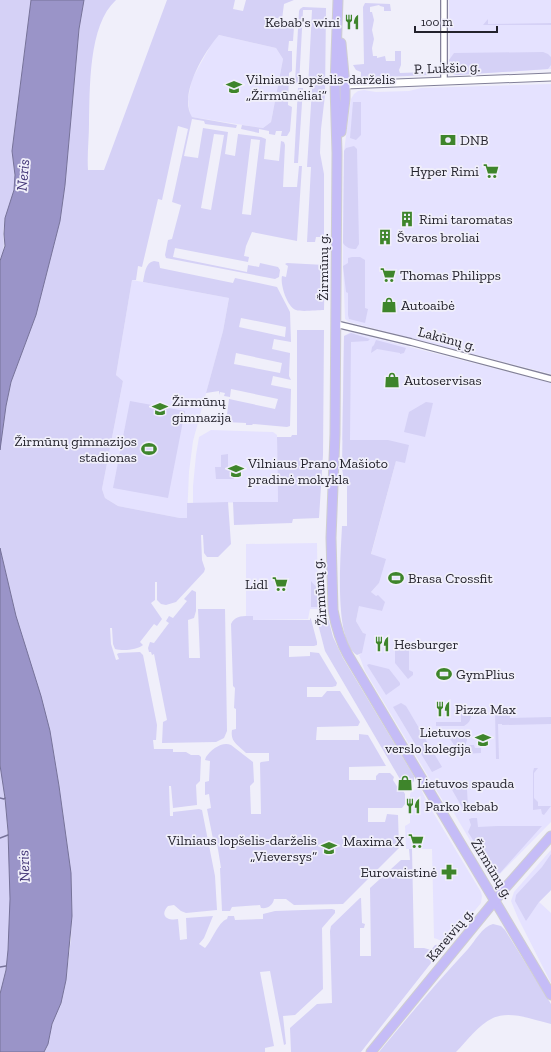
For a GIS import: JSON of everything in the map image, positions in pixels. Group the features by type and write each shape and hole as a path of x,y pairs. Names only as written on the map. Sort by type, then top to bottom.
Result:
{"main road":[{"name":"Žirmūnų g.","path":"337,153 345,98 338,2"},
{"name":"Žirmūnų g.","path":"338,2 335,85 337,153 336,324 332,538 333,610 336,629 342,645 551,995"},
{"path":"335,85 345,85"},
{"name":"Kareivių g.","path":"371,1052 515,876 551,836"}],"street":[{"path":"444,0 444,81"},
{"name":"P. Lukšio g.","path":"345,85 551,78"},
{"name":"Lakūnų g.","path":"336,324 551,379"}],"shaded area":[{"path":"0,0 31,0 12,151 15,186 5,221 4,247 0,261"},
{"path":"84,0 116,0 107,11 100,25 92,58 88,170 104,170 167,0 235,0 233,9 243,11 246,0 294,0 284,4 282,19 271,17 270,23 294,27 293,41 289,41 288,51 292,51 292,71 289,73 288,105 292,107 290,131 287,136 281,136 282,131 276,131 275,135 269,134 269,131 259,129 259,133 241,129 242,125 263,128 271,122 283,59 276,48 219,35 206,52 190,86 188,97 189,108 192,117 237,125 236,128 205,124 204,121 192,119 184,156 198,158 203,128 228,132 225,154 235,156 238,134 266,139 264,159 279,161 281,141 284,142 283,187 297,187 299,166 302,166 297,241 252,232 246,246 244,256 249,257 248,262 175,248 173,257 247,272 248,265 259,267 260,263 278,267 280,270 279,277 275,279 166,258 165,255 168,240 172,239 181,205 172,202 188,129 178,126 162,200 158,199 142,267 138,266 136,280 132,280 116,375 123,381 102,489 105,498 118,506 180,518 187,518 187,503 228,502 231,544 218,557 207,557 204,553 203,535 201,535 202,560 205,569 204,572 176,602 166,605 161,604 157,600 157,582 155,582 155,600 151,603 162,619 157,626 154,624 140,642 143,645 140,647 130,650 115,649 113,644 112,628 110,628 111,644 116,660 119,659 117,654 119,653 140,652 143,655 157,725 156,740 153,740 154,749 173,749 173,752 186,752 191,755 199,755 201,757 200,781 196,785 197,805 173,808 171,786 169,786 170,816 173,816 173,812 199,809 202,810 215,876 217,910 186,913 174,905 168,906 164,913 168,918 178,919 180,940 187,939 186,918 213,916 204,938 199,944 205,948 228,916 234,916 235,920 263,919 263,914 275,911 335,910 335,913 322,928 323,989 295,1015 283,1016 286,1044 284,1045 270,971 260,972 274,1046 265,1048 265,1052 44,1052 52,1024 61,1003 66,980 71,938 71,873 50,731 16,616 0,548 0,450 11,382 36,315 60,221 65,185 79,29","holes":["214,134 224,135 211,210 201,208","251,139 260,140 251,215 242,214"]},
{"path":"449,0 551,0 551,69 457,75 453,74 450,71"},
{"path":"365,3 390,4 391,11 384,11 384,7 379,5 370,7 370,12 372,12 374,20 372,30 374,39 372,48 373,56 377,56 377,58 385,56 386,61 395,61 395,51 401,51 400,73 428,72 430,75 361,78 361,72 356,70 353,65 364,64 363,7"},
{"path":"303,7 326,8 325,95 320,153 324,174 324,237 316,237 315,242 307,242 311,167 307,167 312,89 308,88 312,10 303,10 299,85 295,82 299,11"},
{"path":"488,19 488,24 551,23 551,25 483,25"},
{"name":"Vilniaus lopšelis-darželis „Žirmūnėliai“","path":"219,35 276,48 283,59 271,122 263,128 192,117 190,115 188,99 192,79 212,43"},
{"path":"543,52 551,57 551,65 548,69 457,75 450,71 449,60 454,53"},
{"path":"551,84 551,374 349,322 345,319 343,266 344,151 351,99 354,94 358,91 364,90 376,92 409,91 421,88"},
{"path":"298,88 303,88 298,163 294,163"},
{"path":"353,102 361,102 361,135 356,140 350,138"},
{"path":"354,146 357,149 359,244 356,249 352,249 343,243 344,151 346,148"},
{"path":"360,257 365,260 365,308 368,309 365,323 349,319 348,315 348,293 346,292 343,266 348,263 348,258"},
{"path":"151,262 159,262 160,268 233,283 235,278 277,287 290,312 291,342 274,339 272,349 290,353 289,376 291,380 273,376 271,385 291,389 290,426 246,425 246,423 226,422 229,399 275,409 278,399 231,389 230,397 224,396 225,393 220,392 219,395 219,391 206,393 223,331 229,298 143,282 147,266","holes":["241,318 286,327 285,337 239,327","236,353 282,363 280,373 234,364"]},
{"path":"285,264 325,265 324,310 299,311 290,305 283,289 282,280 282,276 286,277 288,266"},
{"name":"Žirmūnų gimnazija","path":"132,280 229,298 223,331 193,441 189,472 187,518 118,506 105,498 102,489 123,381 116,375"},
{"path":"297,330 324,330 323,455 319,518 293,519 292,523 234,525 233,502 278,502 277,437 291,437 292,435 297,435"},
{"path":"351,332 551,383 551,822 497,877 491,877 487,873 481,859 451,808 446,806 365,671 359,655 361,654 363,644 363,633 356,621 359,605 382,611 377,595 376,597 371,592 379,583 371,555 396,461 342,440 344,336"},
{"path":"351,333 370,339 368,341 351,342 350,440 388,440 409,445 405,463 396,461 371,554 386,559 379,583 371,592 376,596 378,595 385,602 382,611 359,606 356,621 363,633 366,634 362,653 357,655 349,647 344,633 340,595 342,526 347,526 347,482 344,482 342,468 344,336"},
{"path":"376,340 406,348 404,353 400,354 377,349 371,353 372,347"},
{"name":"Žirmūnų gimnazijos stadionas","path":"130,401 185,411 168,498 113,488"},
{"path":"426,402 433,403 425,437 404,432 409,412"},
{"name":"Vilniaus Prano Mašioto pradinė mokykla","path":"211,430 273,432 277,435 278,502 193,503 193,486 199,437"},
{"path":"228,454 228,467 234,467 234,479 216,479 215,467 221,467 221,455"},
{"path":"317,543 318,609 310,609 308,619 253,620 253,616 246,616 246,544"},
{"path":"311,581 317,588 318,607 311,607"},
{"path":"192,590 196,592 196,611 194,618 188,620 189,658 200,658 198,609 225,609 227,731 224,738 216,742 162,743 163,722 167,720 154,654 152,655 151,652 149,652 148,648 150,642 154,643 169,623 166,621 169,616 173,618 187,601 184,599"},
{"path":"320,614 323,614 328,618 333,637 343,658 414,776 414,781 411,784 404,786 325,651 317,620"},
{"path":"243,616 253,616 253,620 311,619 317,645 289,646 289,657 310,656 310,652 319,653 337,683 336,686 332,687 307,687 307,697 322,697 327,691 340,691 360,722 358,726 317,727 316,740 359,740 359,734 368,735 386,766 349,767 349,780 376,780 376,776 379,773 390,773 394,777 393,780 398,788 401,787 405,794 405,804 402,808 368,808 368,822 385,822 387,814 398,815 399,848 343,904 294,905 286,899 274,899 271,905 266,908 261,908 260,905 232,907 230,911 222,911 221,868 217,843 214,844 207,809 211,808 209,794 205,795 205,782 209,781 210,761 205,760 208,754 214,749 221,745 228,744 253,762 254,782 250,786 251,814 261,814 260,763 269,761 269,753 246,753 235,743 232,738 232,730 236,729 236,709 234,708 235,688 233,686 231,624 237,618"},
{"path":"393,641 409,646 409,670 413,672 413,675 408,679 395,663 395,645"},
{"path":"369,664 389,669 400,685 386,695 367,665"},
{"path":"401,703 406,706 442,767 432,772 393,707"},
{"path":"509,710 510,718 551,717 551,724 498,724 499,759 496,759 495,711"},
{"path":"461,714 471,714 471,718 464,726 436,726 436,722 461,722"},
{"path":"453,731 462,731 467,735 465,745 459,752 450,739 450,734"},
{"path":"469,745 474,745 475,748 481,748 481,753 463,754"},
{"path":"0,765 4,784 7,813 11,918 8,957 0,994"},
{"path":"534,768 538,768 534,773 534,798 538,802 538,806 551,806 544,815 542,814 541,809 533,810"},
{"path":"454,784 464,784 464,789 467,789 468,808 463,809 451,788"},
{"path":"420,787 428,804 482,896 481,903 448,943 434,938 432,849 406,849 405,826 410,823 410,794"},
{"path":"477,818 478,827 542,826 500,873 494,874 468,832 471,825 469,819"},
{"path":"409,849 412,849 414,948 431,950 435,945 446,944 361,1052 291,1052 290,1028 317,1004 332,1003 331,926 361,898 362,923 365,924 364,928 360,928 360,956 371,956 370,888 401,860 410,860"},
{"path":"551,850 551,890 539,902 551,913 551,983 511,901 514,892"},
{"path":"551,854 551,890 539,902 526,921 515,901 516,895 542,867"},
{"path":"493,924 501,926 505,930 551,1004 551,1024 522,1016 500,1016 493,1018 482,1025 456,1052 379,1052 482,931"}],"water":[{"name":"Neris","path":"31,0 84,0 79,29 65,185 60,221 36,315 11,382 0,450 0,261 5,246 5,218 14,190 15,175 12,151"},
{"name":"Neris","path":"0,548 16,616 41,696 50,731 71,873 72,916 66,980 61,1003 52,1024 48,1044 44,1052 0,1052 0,994 6,970 10,899 8,831 0,765"}],"waterway":[{"path":"0,798 5,798"},
{"path":"0,838 8,835"},
{"path":"0,967 6,966"}],"place":[{"name":"Kebab's wini","path":"352,22"},
{"name":"Vilniaus lopšelis-darželis „Žirmūnėliai“","path":"234,87"},
{"name":"DNB","path":"448,140"},
{"name":"Hyper Rimi","path":"491,171"},
{"name":"Rimi taromatas","path":"407,219"},
{"name":"Švaros broliai","path":"385,237"},
{"name":"Thomas Philipps","path":"388,275"},
{"name":"Autoaibė","path":"389,305"},
{"name":"Autoservisas","path":"392,380"},
{"name":"Žirmūnų gimnazija","path":"160,409"},
{"name":"Žirmūnų gimnazijos stadionas","path":"149,449"},
{"name":"Vilniaus Prano Mašioto pradinė mokykla","path":"236,471"},
{"name":"Brasa Crossfit","path":"396,578"},
{"name":"Lidl","path":"280,584"},
{"name":"Hesburger","path":"382,644"},
{"name":"GymPlius","path":"444,674"},
{"name":"Pizza Max","path":"443,709"},
{"name":"Lietuvos verslo kolegija","path":"483,740"},
{"name":"Lietuvos spauda","path":"405,783"},
{"name":"Parko kebab","path":"413,806"},
{"name":"Maxima X","path":"416,841"},
{"name":"Vilniaus lopšelis-darželis „Vieversys“","path":"329,848"},
{"name":"Eurovaistinė","path":"449,872"}]}
